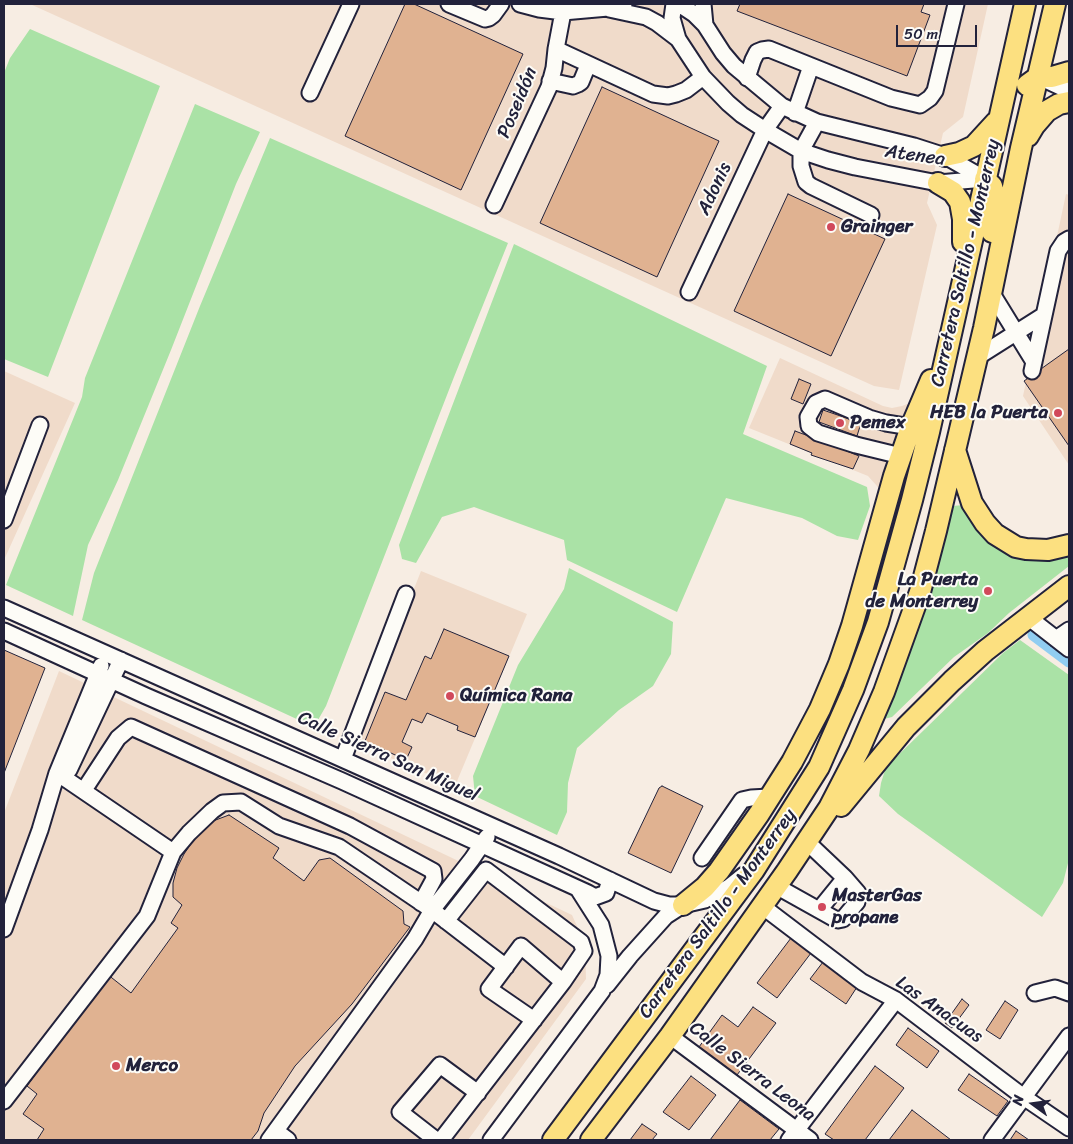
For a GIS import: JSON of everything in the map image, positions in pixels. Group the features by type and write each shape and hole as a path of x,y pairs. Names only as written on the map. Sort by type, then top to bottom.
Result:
{"main road":[{"name":"Carretera Saltillo - Monterrey","path":"591,1140 670,1036 809,838 837,794 859,750 884,692 920,592 936,531 1055,4"},
{"name":"Carretera Saltillo - Monterrey","path":"552,1140 754,870 819,767 853,690 886,597 929,432 1023,11"},
{"path":"1023,11 1026,56 1038,77"},
{"path":"945,156 959,153 974,146 999,117 1009,102 1038,77 1052,77 1069,72"},
{"path":"1021,148 1042,116 1052,107 1069,102"},
{"path":"960,425 960,389 967,346 996,210 992,186 985,179 1009,148 1029,113"},
{"path":"938,183 953,192 960,202 963,219 964,274"},
{"path":"819,767 828,714 885,504 911,426 951,332"},
{"path":"954,447 972,503 995,534 1016,546 1026,549 1066,547"},
{"path":"809,838 837,812 906,726 966,669 1069,586"},
{"path":"683,905 713,880 769,797 812,727 839,664 852,626"}],"street":[{"path":"310,93 351,4"},
{"path":"449,4 485,18 489,18 501,4"},
{"path":"520,4 563,12 608,8 624,4"},
{"name":"Atenea","path":"674,4 672,18 678,39 703,77 728,103 765,130 801,151 846,165 938,183 985,179"},
{"name":"Atenea","path":"679,4 694,14 705,25 723,53 747,78 789,110 817,122 914,146 945,156 985,179"},
{"name":"Atenea","path":"703,4 705,25"},
{"path":"747,78 758,52 762,50 775,51 891,98 920,105 930,98 935,90 956,4"},
{"name":"Atenea","path":"608,8 646,17 678,39"},
{"name":"Poseidón","path":"494,205 550,82 563,12"},
{"path":"556,49 644,91 660,96 676,94 686,90 703,77"},
{"path":"550,82 565,85 578,84 581,82 588,64"},
{"name":"Adonis","path":"689,292 765,130 789,110 811,66"},
{"path":"1038,77 1069,92"},
{"path":"817,122 801,151 801,166 804,177 810,186 872,215"},
{"path":"991,292 1009,332 1033,366 1044,315 1065,243"},
{"path":"976,358 1009,332 1044,315"},
{"path":"901,456 818,432 809,426 808,416 816,403 825,399 870,418 886,423 911,426"},
{"path":"4,520 40,425"},
{"path":"342,759 406,594"},
{"name":"Calle Sierra San Miguel","path":"4,608 497,828 654,901 669,905 694,903 716,896 754,870"},
{"path":"1028,618 1069,649"},
{"path":"1056,639 1069,630"},
{"path":"4,631 342,781 595,897 606,893 610,880"},
{"path":"4,929 61,775 114,656"},
{"path":"84,790 118,738 131,727 350,826 433,871 435,912"},
{"path":"61,775 173,852"},
{"path":"241,802 251,780"},
{"path":"702,858 742,800 769,797"},
{"path":"4,1101 146,916 173,852 189,833 223,803 241,802 279,826 339,847 435,912 506,967"},
{"path":"339,847 350,826"},
{"path":"288,1140 272,1136 435,912 487,847 497,828"},
{"path":"776,886 835,919 844,919 857,902 859,896 809,838"},
{"path":"435,912 486,870 581,942 584,951 563,982 442,1140"},
{"path":"819,910 845,878"},
{"path":"577,888 601,925 606,942 609,956 608,975 602,991"},
{"path":"491,1140 630,956 666,916 683,905"},
{"name":"Las Anacuas","path":"762,906 862,982 896,1000 1025,1098 1069,1128"},
{"path":"534,1020 489,989 521,946 563,982"},
{"path":"1034,993 1055,988 1069,993"},
{"path":"792,1135 896,1000"},
{"name":"Calle Sierra Leona","path":"670,1036 792,1135 810,1140"},
{"path":"992,1140 1025,1098 1069,1036"},
{"path":"436,1140 400,1112 440,1065 478,1093"}],"shaded area":[{"path":"30,4 988,4 963,117 943,133 927,203 937,225 899,390 874,386"},
{"name":"HEB la Puerta","path":"1066,194 1069,195 1069,465 1023,396"},
{"path":"780,358 883,406 892,408 918,400 885,495 868,476 749,428"},
{"path":"4,371 75,403 4,560"},
{"path":"421,571 527,614 455,786 354,742"},
{"path":"59,671 572,915 585,944 586,979 468,1140 4,1140 4,813"}],"green space":[{"path":"30,29 160,86 48,377 4,359 4,73 10,58"},
{"path":"195,104 260,132 236,184 118,480 88,545 73,616 6,585 82,397 85,378"},
{"path":"270,138 508,243 326,706 314,727 82,620 94,573 200,306"},
{"path":"514,244 767,366 743,434 867,487 870,506 858,540 837,536 802,518 726,498 677,612 567,560 564,540 474,507 442,517 416,563 402,559 399,545"},
{"path":"963,505 996,540 1069,550 1069,566 1009,613 988,633 954,657 892,717 884,719 883,710 950,511 953,506"},
{"path":"569,568 673,622 671,654 653,686 619,710 577,748 568,783 567,812 557,835 475,796 473,776 518,665 564,589"},
{"path":"1020,640 1069,675 1069,859 1063,883 1042,917 898,814 879,796 886,767 1003,653"}],"building":[{"path":"405,4 414,4 523,54 461,190 345,136"},
{"path":"740,4 924,4 921,12 930,15 907,76 737,11"},
{"path":"602,87 719,141 657,277 540,223"},
{"path":"788,194 885,239 831,356 734,311"},
{"name":"HEB la Puerta","path":"1069,349 1069,446 1024,381"},
{"path":"799,379 811,384 803,404 791,399"},
{"name":"Pemex","path":"823,410 861,423 857,436 819,422"},
{"path":"795,431 833,443 832,445 859,456 853,469 811,455 812,453 790,444"},
{"name":"Química Rana","path":"444,629 509,656 475,737 457,730 458,726 427,713 422,723 412,719 402,742 412,747 406,760 365,741 385,692 406,700 425,656 431,659"},
{"path":"4,650 45,668 4,773"},
{"path":"662,786 703,806 671,873 628,853 659,788"},
{"path":"229,815 279,848 273,858 304,881 319,860 330,858 403,911 404,924 410,927 352,1004 295,1066 264,1113 258,1131 251,1140 37,1140 44,1129 23,1114 37,1094 27,1086 107,974 131,993 178,928 171,923 182,905 173,897 173,883 177,868 184,854 199,832 213,821"},
{"path":"791,938 811,953 777,998 757,983"},
{"path":"823,962 857,987 846,1004 810,979"},
{"path":"962,999 969,1005 952,1028 945,1023"},
{"path":"1005,1001 1018,1010 1000,1039 986,1030"},
{"path":"753,1007 776,1023 737,1075 699,1047 722,1015 738,1027"},
{"path":"908,1028 939,1051 927,1068 896,1045"},
{"path":"875,1066 904,1088 865,1140 834,1140 825,1134"},
{"path":"969,1074 1008,1101 997,1116 958,1090"},
{"path":"691,1076 716,1095 689,1130 663,1112"},
{"path":"740,1100 779,1129 770,1140 710,1140"},
{"path":"912,1110 951,1140 889,1140"},
{"path":"642,1124 657,1134 652,1140 630,1140"},
{"path":"1016,1131 1029,1140 1010,1140"}],"waterway":[{"path":"1033,635 1069,662"}],"place":[{"name":"Grainger","path":"831,227"},
{"name":"HEB la Puerta","path":"1058,413"},
{"name":"Pemex","path":"840,423"},
{"name":"La Puerta de Monterrey","path":"988,591"},
{"name":"Química Rana","path":"450,696"},
{"name":"MasterGas propane","path":"822,907"},
{"name":"Merco","path":"116,1066"}]}
